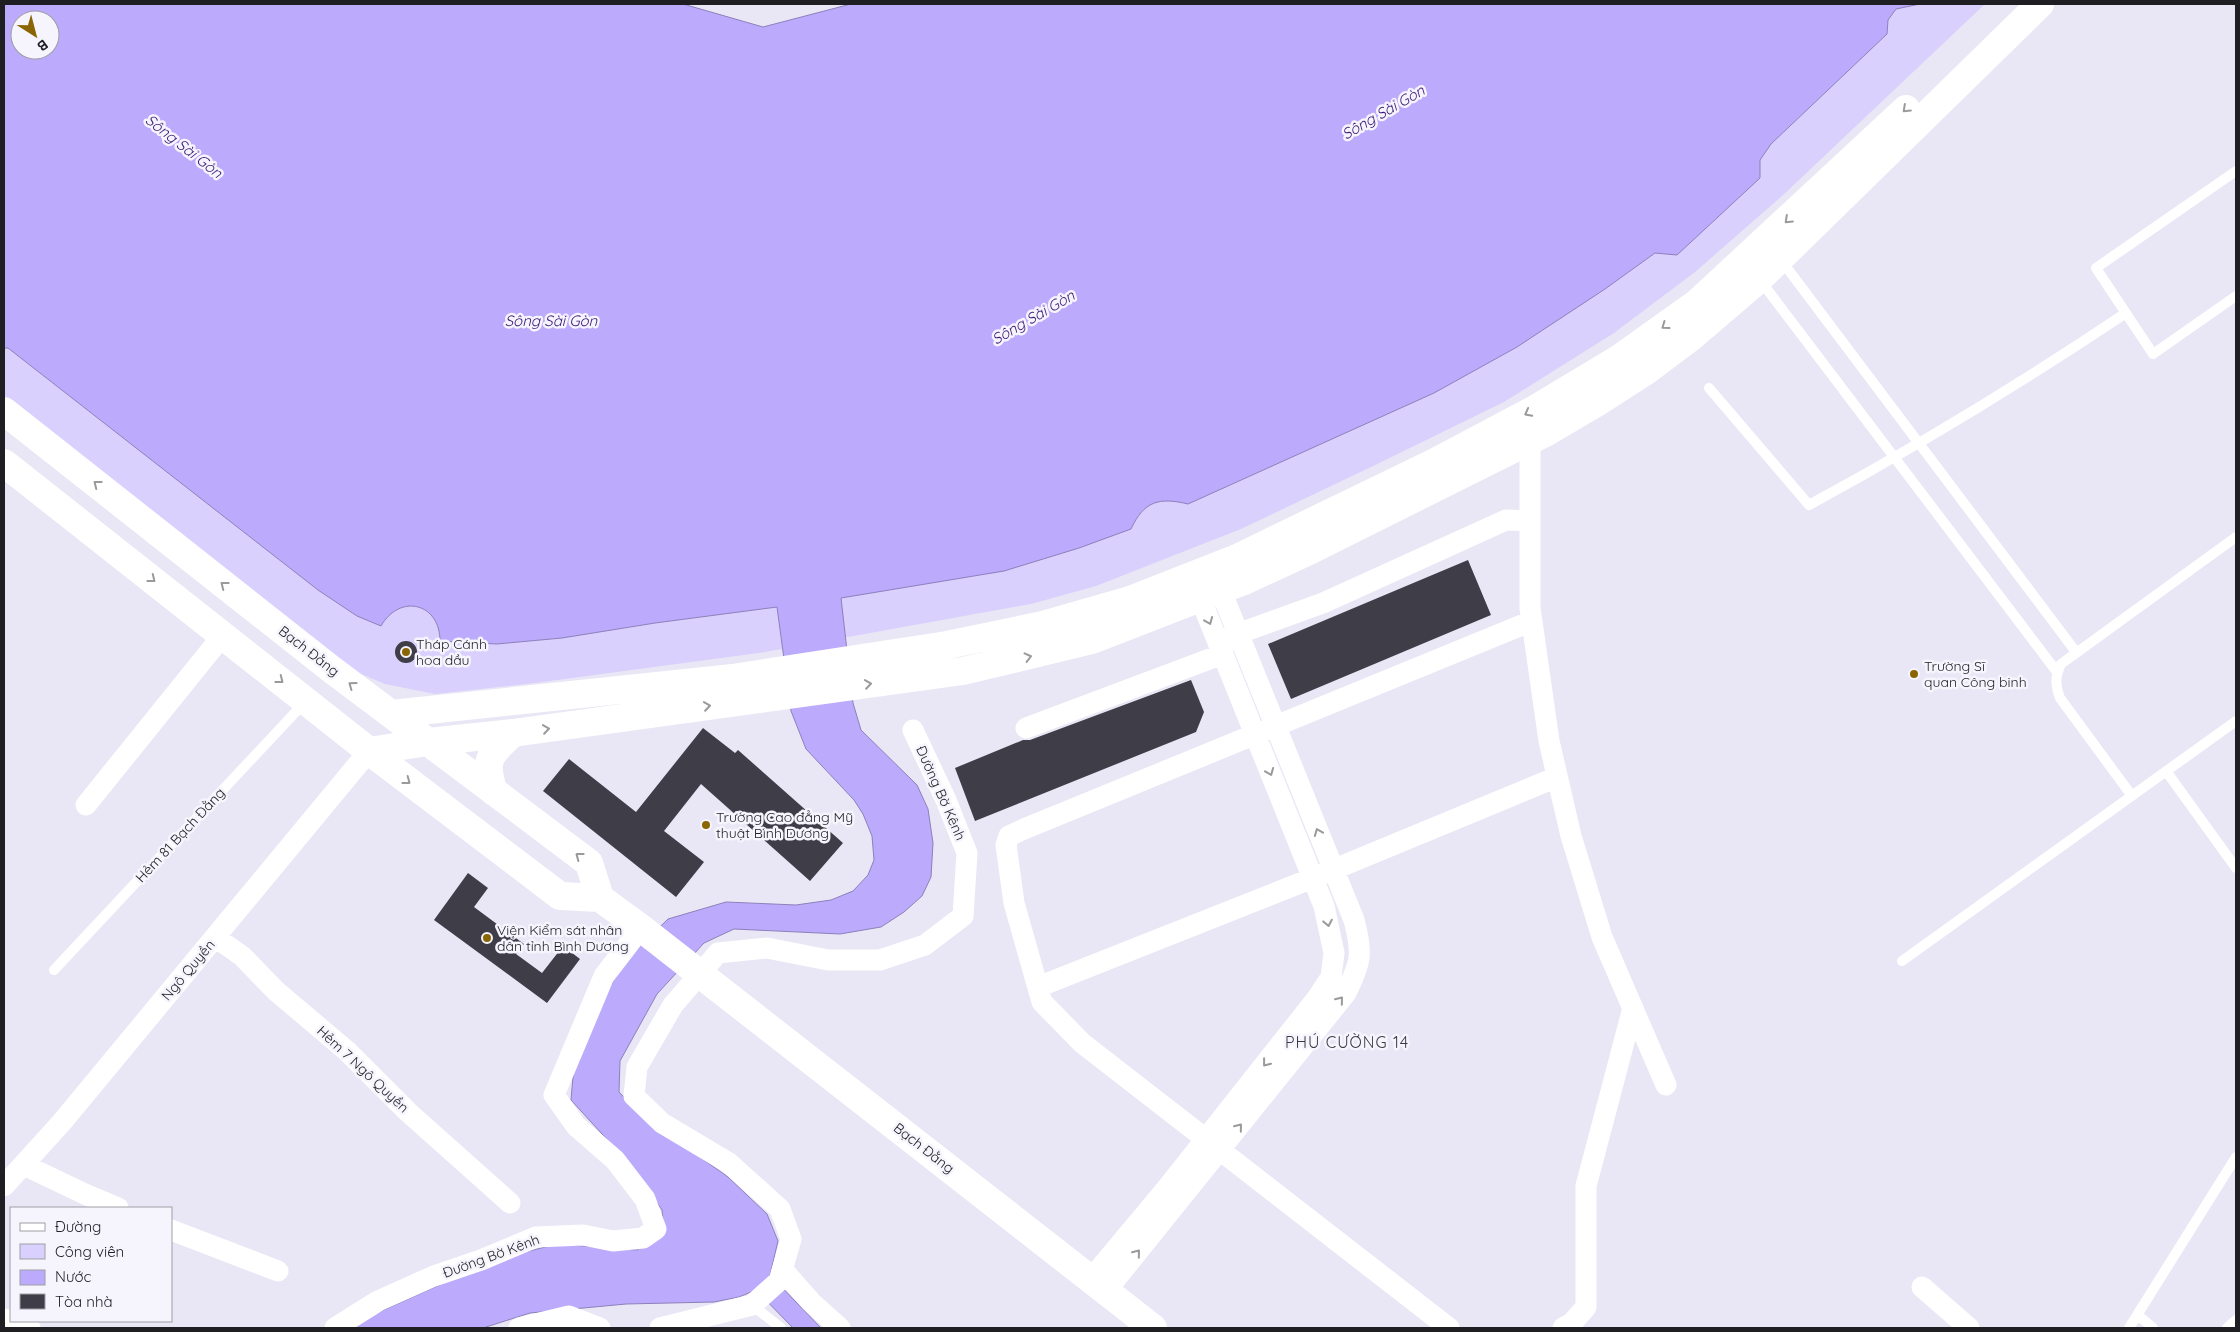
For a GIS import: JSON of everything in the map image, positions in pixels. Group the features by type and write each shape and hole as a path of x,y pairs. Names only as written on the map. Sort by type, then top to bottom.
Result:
{"street":[{"path":"369,751 963,671 1092,640 1206,583 1237,558 1424,467 1536,409 1620,358 1689,308 1765,265 2018,4"},
{"path":"369,751 391,714 733,678 947,644 1043,625 1130,600 1206,583 1311,550 1530,441 1598,402 1646,371 1690,338 2040,4"},
{"name":"Bạch Đằng","path":"4,411 331,669 589,863 600,898"},
{"path":"1530,441 1530,608 1549,741 1571,836 1602,937 1666,1085"},
{"path":"4,462 369,751 560,896 600,898 641,928"},
{"path":"1212,1145 1318,998 1331,977 1334,952 1324,906 1223,654 1221,647 1225,639 1323,603 1506,520 1530,521"},
{"path":"119,552 144,521"},
{"path":"1099,1285 1212,1145 1346,993 1359,967 1359,942 1354,920 1239,634 1206,583"},
{"path":"1206,583 1223,654"},
{"path":"1449,1328 1082,1043 1042,1002 1014,903 1006,845 1009,836 1532,621"},
{"path":"86,804 223,635"},
{"path":"1026,728 1223,654"},
{"path":"306,701 331,669"},
{"name":"Đường Bờ Kênh","path":"781,1276 791,1239 780,1209 729,1163 662,1123 634,1096 637,1067 673,1005 697,970 718,953 767,948 828,960 880,960 925,945 963,916 967,852 946,800 913,730"},
{"path":"494,792 488,773 489,760 496,748 513,733"},
{"name":"Ngô Quyền","path":"4,1186 62,1122 369,751"},
{"path":"1038,987 1334,870 1557,777"},
{"name":"Bạch Đằng","path":"641,928 1154,1328"},
{"name":"Đường Bờ Kênh","path":"335,1328 378,1301 434,1276 481,1260 536,1237 583,1235 613,1241 644,1238 656,1229 645,1199 615,1160 576,1126 554,1095 604,976 641,928"},
{"name":"Hẻm 7 Ngô Quyền","path":"215,938 242,956 276,991 347,1051 442,1144 510,1203"},
{"path":"1563,1328 1572,1322 1586,1307 1586,1186 1633,1008"},
{"path":"24,1164 87,1196 115,1207"},
{"path":"172,1230 278,1271"},
{"path":"660,1328 756,1302 781,1276 840,1328"},
{"path":"1922,1287 1969,1328"},
{"path":"519,1328 569,1316 600,1328"},
{"path":"13,1322 30,1328"}],"lane":[{"path":"2236,171 2096,268 2153,354 2236,296"},
{"path":"1765,265 1919,444 2076,652"},
{"path":"1765,265 1895,458 2057,672"},
{"path":"1709,388 1809,505 1895,458 1995,399 2126,313"},
{"path":"2132,796 2060,698 2055,681 2057,672 2061,664 2076,652 2236,537"},
{"name":"Hẻm 81 Bạch Đằng","path":"54,970 306,701"},
{"path":"1902,961 2236,721"},
{"path":"2166,771 2236,868"},
{"path":"2129,1328 2236,1156"},
{"path":"756,1302 781,1328"},
{"path":"2138,1315 2153,1328"},
{"path":"2227,1328 2236,1320"}],"green space":[{"path":"1920,4 1985,4 1781,197 1695,272 1614,333 1504,402 1241,529 1096,586 1031,604 765,652 535,683 435,694 385,684 330,661 4,403 4,348 8,348 318,590 357,616 386,617 406,606 414,605 422,608 435,620 440,641 497,644 562,638 655,623 777,607 1131,529 1141,512 1154,503 1169,501 1188,504 1434,393 1517,347 1605,289 1655,253 1677,255 1760,178 1760,160 1771,144 1887,34 1888,20 1896,9"}],"water":[{"name":"Sông Sài Gòn","path":"4,4 683,4 763,27 851,4 1920,4 1896,9 1888,20 1887,34 1771,144 1760,160 1760,178 1677,255 1655,253 1605,289 1517,347 1434,393 1188,504 1169,501 1154,503 1141,512 1131,529 1079,548 1004,571 841,598 853,703 861,730 917,785 928,809 933,843 931,877 922,896 904,912 881,927 840,934 734,929 704,943 657,994 620,1061 619,1092 642,1116 728,1177 767,1214 778,1241 770,1275 821,1328 793,1328 756,1290 739,1297 714,1302 626,1304 530,1313 483,1328 343,1328 500,1258 558,1244 637,1250 664,1233 662,1210 633,1168 571,1100 574,1065 613,981 628,958 668,919 726,902 796,905 831,900 853,891 868,875 874,860 872,836 863,814 854,800 806,749 791,711 777,607 655,623 562,638 497,644 440,641 438,628 433,618 426,611 418,607 408,606 398,609 381,626 357,616 318,590 8,348 4,348"}],"building":[{"path":"1468,560 1491,615 1291,699 1268,644"},
{"name":"Tháp Cánh hoa dầu","path":"406,641 414,644 417,652 414,660 406,663 398,660 395,652 398,644"},
{"path":"1191,680 1204,712 1196,732 975,821 955,768 1023,740 1030,740"},
{"path":"703,728 735,753 738,750 843,843 810,881 701,784 664,831 704,862 676,897 543,791 569,759 636,812"},
{"name":"Viện Kiểm sát nhân dân tỉnh Bình Dương","path":"468,873 488,888 474,907 524,944 516,954 542,973 563,946 580,959 547,1003 434,920"}],"place":[{"name":"Tháp Cánh hoa dầu","path":"406,652"},
{"name":"Trường Sĩ quan Công binh","path":"1914,674"},
{"name":"Trường Cao đẳng Mỹ thuật Bình Dương","path":"706,825"},
{"name":"Viện Kiểm sát nhân dân tỉnh Bình Dương","path":"487,938"}],"district":[{"name":"PHÚ CƯỜNG 14","path":"1347,1042"}]}
